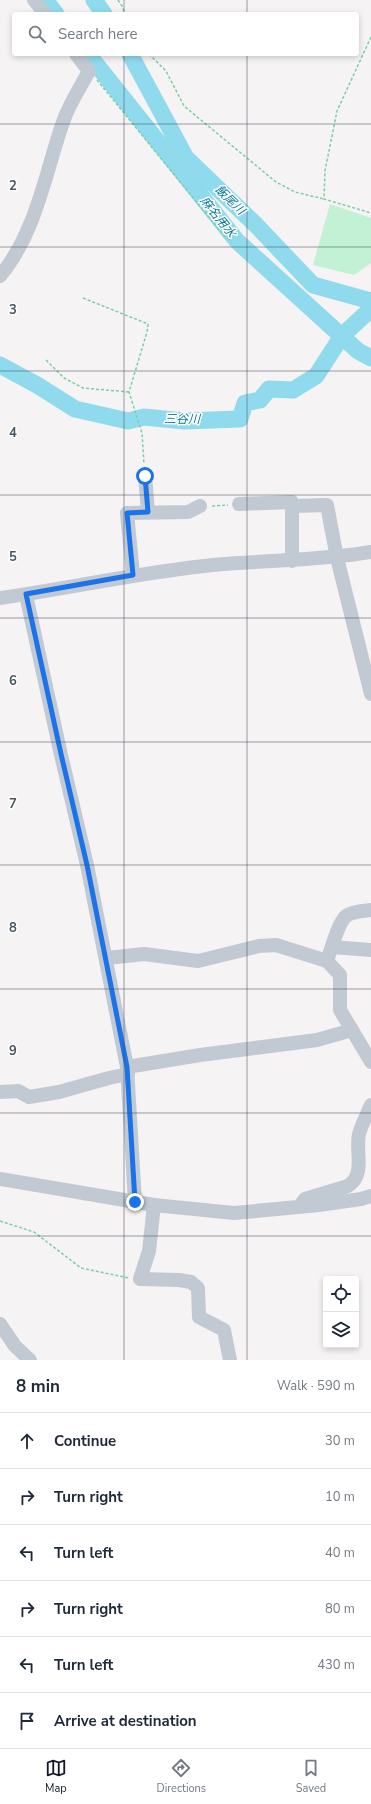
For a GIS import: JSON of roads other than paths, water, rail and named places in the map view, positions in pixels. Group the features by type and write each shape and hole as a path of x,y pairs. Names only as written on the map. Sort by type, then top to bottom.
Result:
{"street":[{"path":"34,0 43,12"},
{"path":"0,276 11,263 26,233 39,200 63,122 72,100 89,71 78,56"},
{"path":"145,476 148,512"},
{"path":"239,504 292,502 292,560"},
{"path":"133,575 127,513 188,512 200,506"},
{"path":"292,506 327,506 337,558 371,694"},
{"path":"0,598 133,575 214,565 337,558 371,552"},
{"path":"26,594 87,865 127,1071 135,1202"},
{"path":"327,961 340,926 346,916 359,911 371,910"},
{"path":"106,958 144,954 198,961 259,946 276,945 327,961 340,975 340,1010 371,1062"},
{"path":"332,947 371,950"},
{"path":"0,1092 18,1091 29,1097 59,1092 109,1078 127,1071 200,1055 317,1040 352,1030"},
{"path":"299,1207 305,1199 348,1186 353,1182 360,1162 357,1145 365,1136 371,1105"},
{"path":"0,1179 154,1205 234,1213 299,1207 361,1199 371,1196"},
{"path":"154,1205 149,1251 140,1279 179,1280 191,1282 198,1288 199,1318 224,1330 230,1360"},
{"path":"0,1324 15,1346 30,1360"}],"waterway":[{"name":"麻名用水","path":"45,0 54,12"},
{"name":"飯尾川","path":"94,0 103,12"},
{"name":"麻名用水","path":"90,56 237,241 358,351 371,358"},
{"name":"飯尾川","path":"131,56 186,158 256,225 313,285 371,301"},
{"name":"三谷川","path":"346,332 371,309"},
{"name":"三谷川","path":"0,365 37,385 75,409 128,421 144,417 184,421 240,419 245,403 260,400 269,389 293,390 316,376 338,342"}]}
